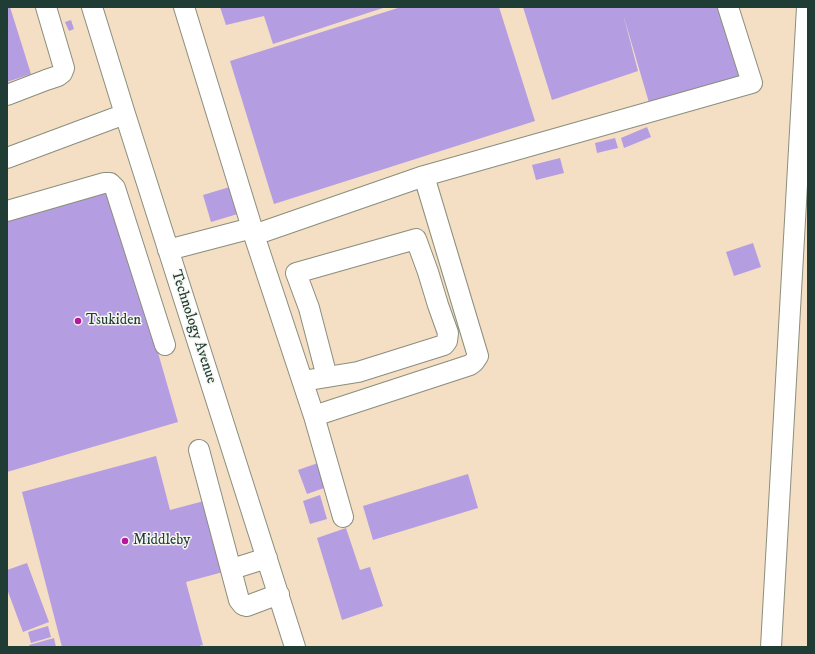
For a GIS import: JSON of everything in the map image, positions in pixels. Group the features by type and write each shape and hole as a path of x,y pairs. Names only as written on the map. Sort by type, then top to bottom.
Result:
{"street":[{"path":"7,95 58,76 62,73 64,68 46,7"},
{"name":"Technology Avenue","path":"92,7 168,250 296,647"},
{"path":"184,7 253,232 314,416 343,517"},
{"path":"168,250 253,232 424,176 752,83 728,7"},
{"path":"770,647 807,7"},
{"path":"7,158 125,114"},
{"path":"314,416 470,365 478,356 424,176"},
{"path":"7,210 104,183 110,184 115,188 165,345"},
{"path":"300,373 325,368 358,372 444,345 447,340 448,333 416,239 296,273 309,308 325,368"},
{"path":"199,450 240,600 243,605 247,606 279,594"},
{"path":"232,569 267,558"}],"building":[{"path":"7,7 10,7 31,74 7,82"},
{"path":"220,7 386,7 273,44 264,16 226,25"},
{"path":"401,7 499,7 535,121 274,204 230,61"},
{"path":"523,7 720,7 741,78 650,106 623,14 638,71 552,100"},
{"path":"71,20 74,29 69,31 65,22"},
{"path":"647,127 651,137 624,148 621,138"},
{"path":"615,138 618,148 597,153 595,143"},
{"path":"560,158 564,173 536,180 532,165"},
{"path":"233,186 241,213 211,222 203,195"},
{"name":"Tsukiden","path":"111,190 178,422 7,472 7,221"},
{"path":"753,243 761,267 734,276 726,252"},
{"name":"Middleby","path":"156,456 170,510 204,501 223,572 186,582 203,645 195,647 62,647 22,492"},
{"path":"318,463 327,487 307,494 298,470"},
{"path":"468,474 478,508 373,540 363,506"},
{"path":"320,495 327,519 310,524 303,501"},
{"path":"346,528 360,570 370,567 383,606 342,620 317,538"},
{"path":"27,563 49,622 23,632 7,589 7,570"},
{"path":"48,626 51,637 31,643 28,632"},
{"path":"54,638 56,647 30,647 29,645"}],"place":[{"name":"Tsukiden","path":"78,321"},
{"name":"Middleby","path":"125,541"}]}
